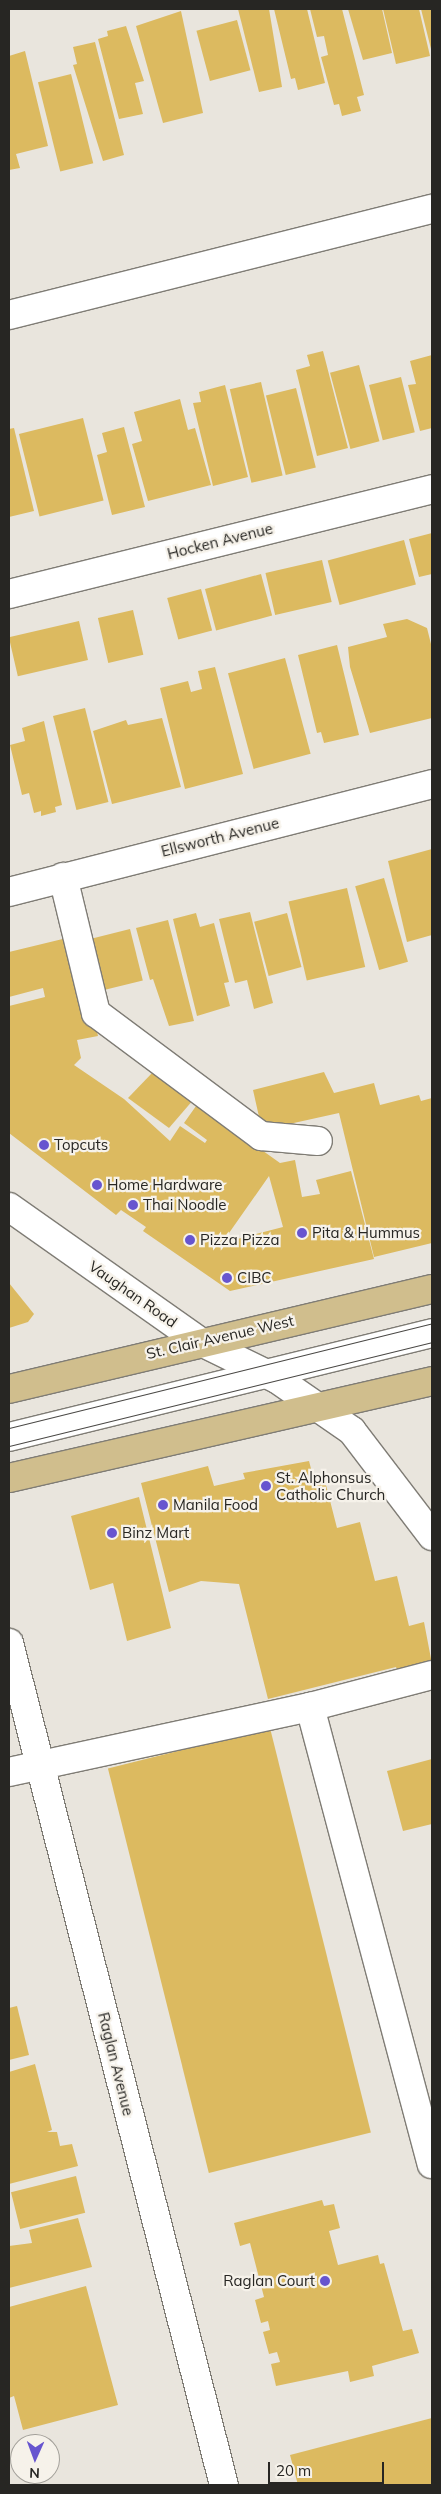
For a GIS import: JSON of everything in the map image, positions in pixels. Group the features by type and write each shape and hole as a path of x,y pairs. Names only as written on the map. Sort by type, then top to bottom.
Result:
{"main road":[{"name":"St. Clair Avenue West","path":"9,1388 199,1341 432,1289"},
{"path":"9,1478 315,1404 432,1381"}],"street":[{"path":"9,315 432,209"},
{"name":"Hocken Avenue","path":"9,594 432,489"},
{"name":"Ellsworth Avenue","path":"9,892 432,784"},
{"path":"64,877 96,1013 261,1136 318,1141"},
{"name":"Vaughan Road","path":"9,1207 199,1341 264,1374 315,1404 352,1431 432,1536"},
{"path":"9,1437 432,1333"},
{"name":"Raglan Avenue","path":"9,1643 224,2485"},
{"path":"9,1772 310,1707 432,1675"},
{"path":"310,1707 432,2164"}],"building":[{"path":"238,9 269,9 282,87 259,92"},
{"path":"274,9 307,9 325,83 298,90 295,78 291,79"},
{"path":"310,9 342,9 364,95 357,97 361,111 342,116 339,104 334,105 321,57 328,55 324,36 317,37"},
{"path":"348,9 382,9 392,53 363,60"},
{"path":"383,9 419,9 430,56 396,64"},
{"path":"421,9 432,9 432,53"},
{"path":"181,11 203,113 163,123 136,26"},
{"path":"237,20 250,70 210,81 196,31"},
{"path":"126,26 144,81 135,83 143,114 119,119 98,39 108,36 107,31"},
{"path":"95,42 124,155 103,161 73,65 77,64 73,47"},
{"path":"25,51 48,146 16,154 20,168 9,170 9,56"},
{"path":"71,74 93,163 60,171 38,82"},
{"path":"323,351 348,448 317,456 296,370 310,366 307,355"},
{"path":"432,355 432,428 420,431 408,385 416,384 410,361"},
{"path":"359,365 379,441 350,449 330,373"},
{"path":"401,377 415,432 383,440 369,385"},
{"path":"261,382 283,476 251,483 230,389"},
{"path":"225,385 248,477 213,486 193,403 201,402 199,392"},
{"path":"296,388 316,468 286,475 266,395"},
{"path":"180,399 188,430 195,428 211,485 148,501 132,444 142,441 134,412"},
{"path":"83,418 104,500 40,516 19,434"},
{"path":"124,427 145,507 112,515 97,455 107,452 102,433"},
{"path":"14,428 34,511 9,517 9,429"},
{"path":"432,533 432,574 419,577 409,539"},
{"path":"404,540 416,584 340,605 328,560"},
{"path":"322,560 332,602 275,615 265,573"},
{"path":"261,574 272,616 216,631 205,589"},
{"path":"201,589 212,631 178,640 167,598"},
{"path":"133,610 143,655 108,663 98,618"},
{"path":"407,619 427,628 432,648 432,718 370,733 350,667 348,647 387,637 383,624"},
{"path":"79,621 88,660 18,676 9,637"},
{"path":"337,645 359,735 324,743 321,732 317,733 298,655"},
{"path":"285,658 311,754 254,769 228,673"},
{"path":"215,667 243,774 185,789 160,688 188,681 191,692 202,689 198,671"},
{"path":"85,708 108,802 76,810 53,716"},
{"path":"162,718 181,787 112,804 93,731 126,720 128,725"},
{"path":"44,721 62,805 55,807 56,812 41,816 41,811 34,813 29,793 22,795 10,745 25,741 22,728"},
{"path":"432,849 432,935 407,942 388,861"},
{"path":"384,878 408,962 379,970 355,886"},
{"path":"347,888 365,967 307,980 289,901"},
{"path":"250,912 273,1003 254,1009 247,980 235,983 219,919"},
{"path":"196,913 200,927 214,923 229,982 224,983 230,1006 197,1016 173,919"},
{"path":"287,913 301,967 269,976 254,922"},
{"path":"168,920 194,1021 169,1026 153,979 150,980 136,928"},
{"path":"130,929 143,980 104,990 91,939"},
{"path":"75,936 98,1036 77,1040 81,1058 74,1065 124,1099 170,1141 180,1126 205,1143 207,1140 184,1123 201,1099 221,1121 280,1163 295,1160 302,1197 320,1194 316,1180 351,1171 374,1259 230,1291 143,1231 146,1227 121,1210 116,1215 9,1133 9,1006 45,997 43,988 9,997 9,952","holes":["269,1176 283,1227 222,1243"]},
{"path":"154,1071 194,1099 169,1128 128,1098"},
{"path":"324,1072 334,1093 374,1083 380,1105 419,1095 421,1101 432,1098 432,1243 374,1257 339,1113 262,1130 253,1090"},
{"path":"9,1283 34,1314 28,1322 9,1328"},
{"path":"309,1461 315,1484 325,1481 337,1528 360,1522 375,1581 397,1576 409,1626 424,1622 432,1664 398,1672 396,1667 268,1699 239,1584 201,1581 169,1592 141,1483 208,1466 214,1486 245,1479 243,1473"},
{"path":"139,1497 171,1628 127,1641 113,1583 90,1590 71,1516"},
{"path":"270,1728 371,2133 209,2173 108,1768"},
{"path":"432,1759 432,1824 403,1831 387,1771"},
{"path":"17,2006 29,2055 9,2060 9,2008"},
{"path":"35,2064 52,2130 47,2132 57,2132 60,2146 72,2144 78,2166 9,2184 9,2072"},
{"path":"76,2176 85,2213 20,2229 11,2192"},
{"name":"Raglan Court","path":"322,2200 324,2206 334,2204 340,2228 329,2231 338,2265 378,2255 380,2264 384,2263 403,2331 412,2329 419,2353 372,2366 374,2376 350,2382 348,2371 276,2386 271,2364 280,2362 277,2352 269,2354 263,2332 270,2330 268,2321 261,2323 255,2300 264,2297 250,2243 240,2246 234,2223"},
{"path":"78,2218 92,2267 9,2288 9,2246 32,2243 29,2230"},
{"path":"86,2286 118,2405 23,2430 14,2396 9,2398 9,2307"},
{"path":"432,2418 432,2485 298,2485 290,2455"}],"tram line":[{"path":"9,1428 432,1323"},
{"path":"9,1446 432,1342"}],"place":[{"name":"Topcuts","path":"44,1145"},
{"name":"Home Hardware","path":"97,1185"},
{"name":"Thai Noodle","path":"133,1205"},
{"name":"Pita & Hummus","path":"302,1233"},
{"name":"Pizza Pizza","path":"190,1240"},
{"name":"CIBC","path":"227,1278"},
{"name":"St. Alphonsus Catholic Church","path":"266,1486"},
{"name":"Manila Food","path":"163,1505"},
{"name":"Binz Mart","path":"112,1533"},
{"name":"Raglan Court","path":"325,2281"}]}
